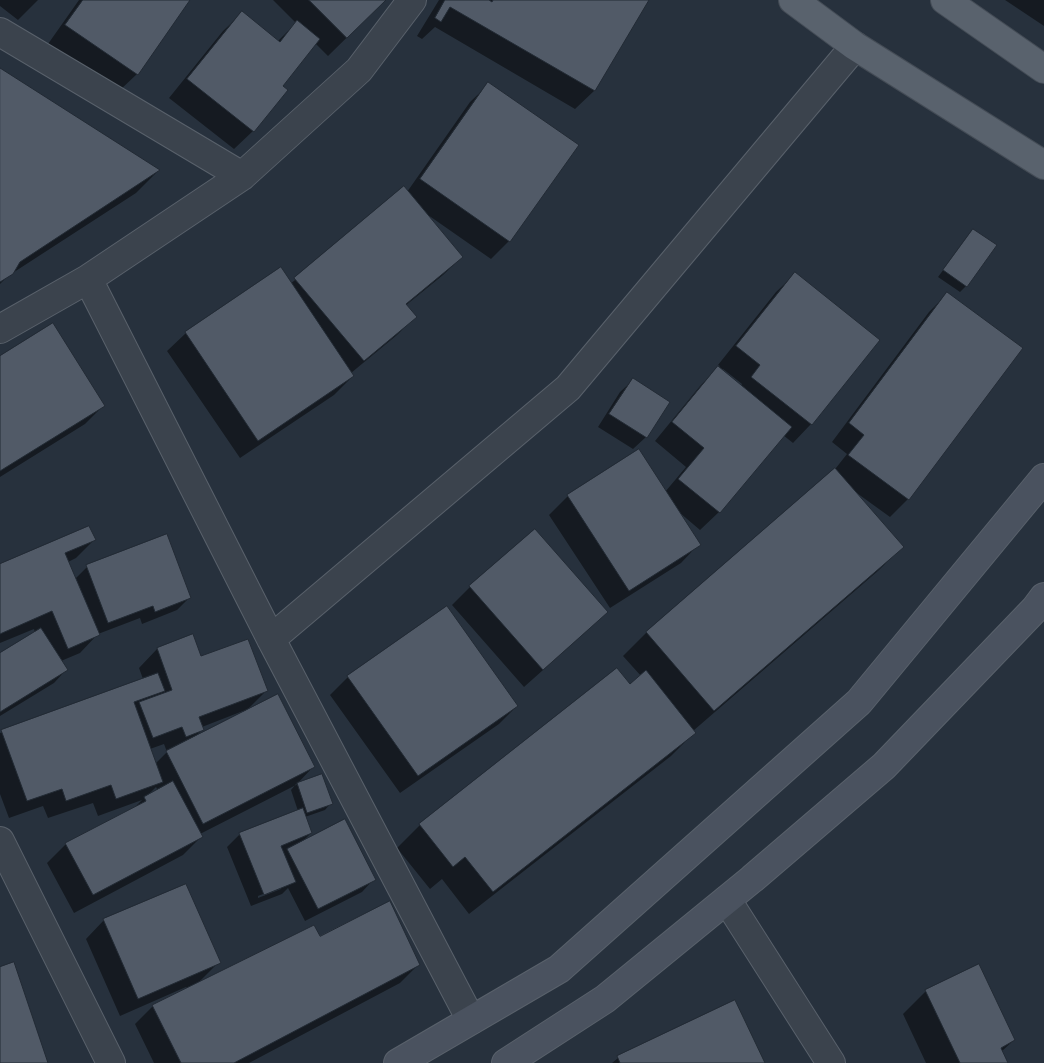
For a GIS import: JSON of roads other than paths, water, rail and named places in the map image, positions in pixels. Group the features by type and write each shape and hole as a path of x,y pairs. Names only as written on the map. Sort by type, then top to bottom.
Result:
{"main road":[{"path":"793,0 856,46 1044,166"},
{"path":"945,0 1044,69"},
{"path":"398,1063 559,969 859,702 1044,478"},
{"path":"506,1063 605,1000 727,900 884,766 1035,609 1044,597"}],"street":[{"path":"0,329 88,279 242,176 359,70 412,0"},
{"path":"0,32 242,176"},
{"path":"272,639 568,388 856,46"},
{"path":"88,279 272,639 471,1020"},
{"path":"0,841 111,1063"},
{"path":"727,900 831,1063"}]}
